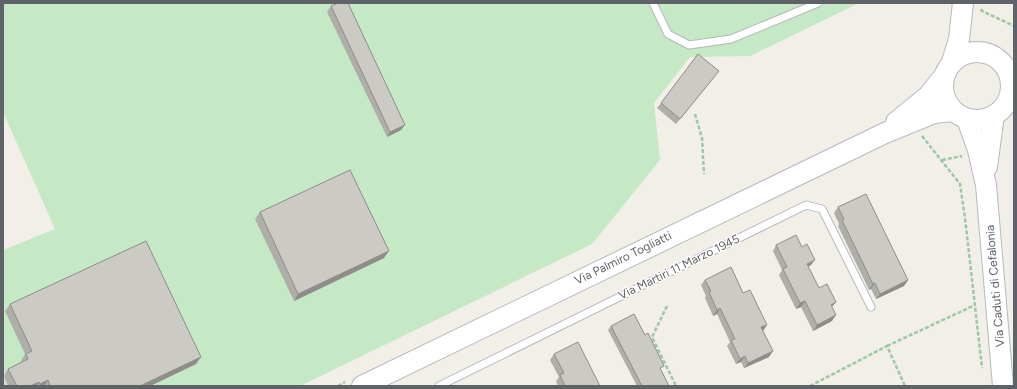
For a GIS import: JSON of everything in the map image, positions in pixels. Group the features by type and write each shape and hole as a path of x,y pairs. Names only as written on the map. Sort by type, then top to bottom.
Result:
{"street":[{"path":"964,3 973,35 999,54 1010,75 1012,93 1006,104 994,115"},
{"path":"960,115 944,95 948,69 959,39 964,3"},
{"name":"Via Palmiro Togliatti","path":"885,133 928,96 948,69 968,53 999,54"},
{"name":"Via Palmiro Togliatti","path":"362,386 652,244 885,133 934,113 960,115 976,120 994,115"},
{"name":"Via Caduti di Cefalonia","path":"960,115 978,150 986,185"},
{"name":"Via Caduti di Cefalonia","path":"994,115 988,149 986,185 1003,386"}],"lane":[{"path":"653,3 668,34 690,46 731,39 818,3"},
{"name":"Via Martiri 11 Marzo 1945","path":"439,386 806,205 822,209 871,307"}],"path":[{"path":"981,3 982,11 1014,26"},
{"path":"695,114 702,138 704,174"},
{"path":"942,160 960,184 966,218 982,371"},
{"path":"810,386 887,346 975,304"},
{"path":"667,306 652,337 676,386"},
{"path":"887,346 905,386"}],"green space":[{"path":"3,3 859,3 750,56 690,57 654,103 660,160 592,244 300,386 3,386 3,250 55,229 3,112"}],"building":[{"path":"338,3 348,3 405,125 390,132 331,6"},
{"path":"698,54 719,71 680,119 661,103"},
{"path":"350,170 389,251 298,294 260,212"},
{"path":"866,194 908,280 880,294 875,283 873,284 842,220 844,219 838,207"},
{"path":"796,235 802,247 807,244 815,260 807,264 819,288 827,284 836,302 831,305 836,315 817,325 805,301 800,303 783,269 787,267 776,245"},
{"path":"146,241 201,357 140,386 50,386 48,380 40,384 39,382 30,386 17,386 8,369 28,359 26,354 32,351 10,304"},
{"path":"731,267 743,293 750,290 767,325 761,327 773,351 748,363 745,356 740,359 731,340 735,339 720,308 717,310 709,292 711,291 705,280"},
{"path":"634,314 645,335 648,333 664,366 660,368 669,386 642,386 611,326"},
{"path":"578,342 600,386 565,386 560,375 564,373 554,354"}]}
